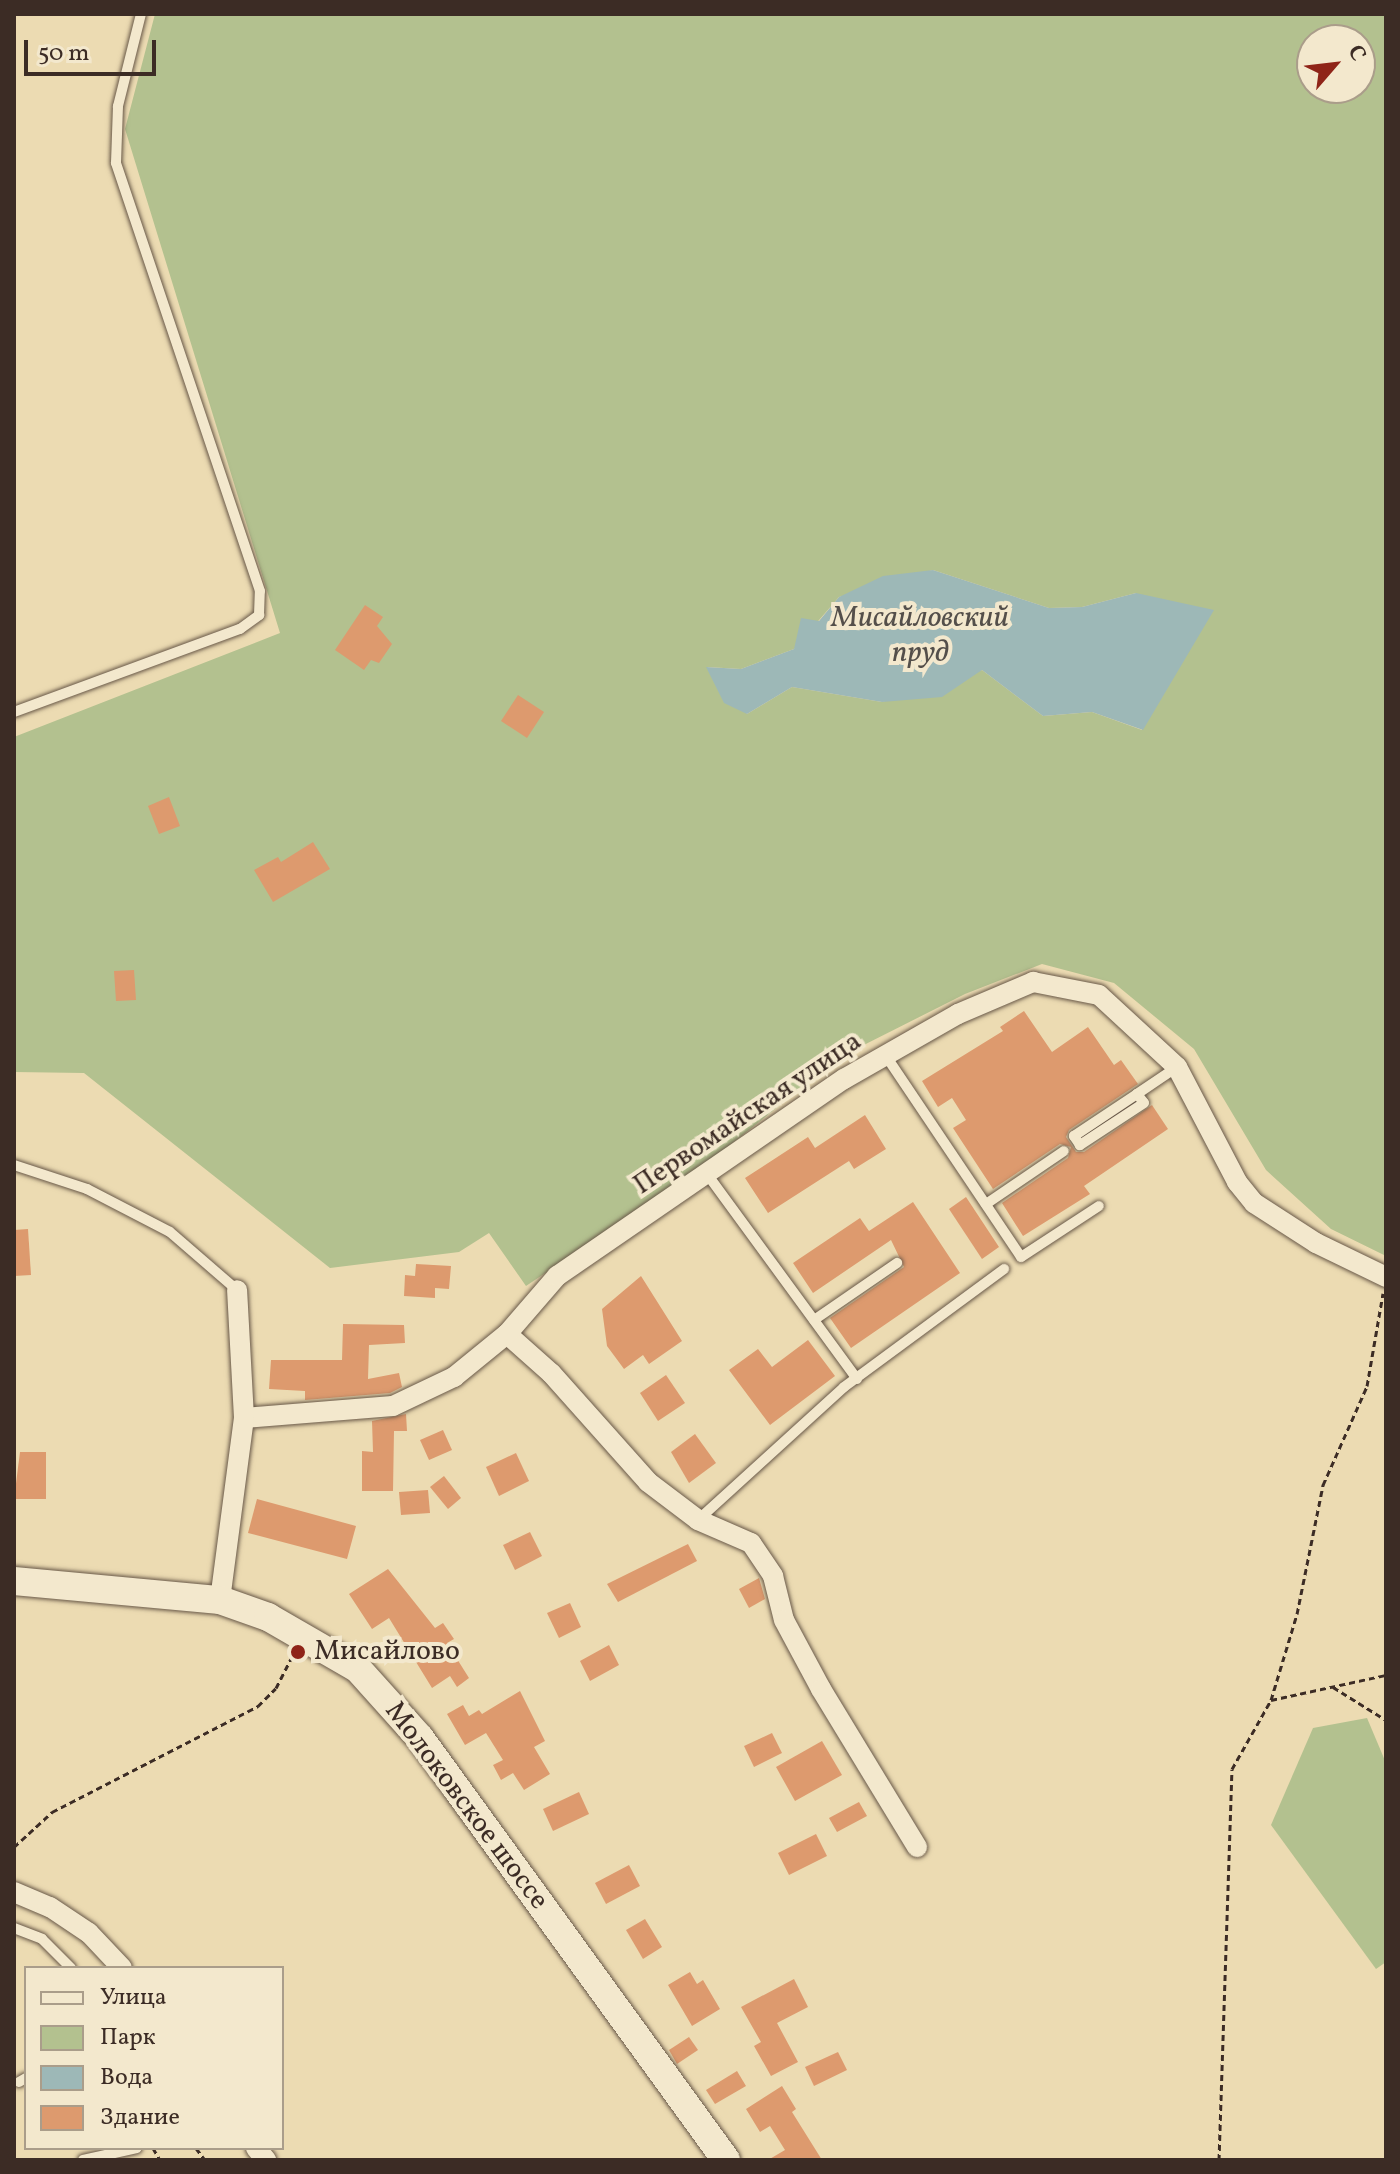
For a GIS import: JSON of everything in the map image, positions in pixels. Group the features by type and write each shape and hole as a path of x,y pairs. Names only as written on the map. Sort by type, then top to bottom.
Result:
{"main road":[{"name":"Молоковское шоссе","path":"14,1581 220,1600 268,1617 358,1669 420,1738 726,2160"}],"street":[{"name":"Первомайская улица","path":"244,1418 393,1406 454,1377 507,1334 557,1276 886,1056 958,1014 1033,982 1099,995 1177,1067 1237,1182 1254,1203 1316,1243 1386,1277"},
{"path":"220,1600 244,1418 237,1290"},
{"path":"507,1334 551,1373 648,1482 698,1520 751,1543 773,1576 784,1620 917,1847"},
{"path":"14,1892 50,1907 89,1933 120,1966"}],"lane":[{"path":"14,712 240,629 259,615 260,591 116,163 118,106 141,14"},
{"path":"886,1056 1021,1257 1099,1206"},
{"path":"1137,1094 1144,1103 1080,1145 1074,1136 1177,1067"},
{"path":"986,1204 1064,1151"},
{"path":"14,1165 87,1189 170,1232 237,1290"},
{"path":"707,1174 857,1379"},
{"path":"814,1320 897,1263"},
{"path":"698,1520 784,1437 1004,1269"},
{"path":"14,1928 42,1939 69,1966"},
{"path":"83,2160 128,2150"}],"path":[{"path":"1219,2160 1232,1769 1271,1700 1297,1614 1323,1485 1367,1386 1386,1277"},
{"path":"14,1847 52,1812 258,1706 276,1688 293,1655"},
{"path":"1271,1700 1386,1675"},
{"path":"1333,1687 1386,1720"}],"green space":[{"path":"155,14 1386,14 1386,1256 1331,1229 1266,1170 1194,1049 1114,983 1042,964 965,994 840,1057 699,1170 526,1286 489,1233 459,1252 330,1268 84,1073 14,1072 14,737 280,633 125,129","holes":["933,570 1049,608 1082,607 1136,593 1142,730 1092,712 1043,716 982,670 882,702 792,687 747,714 707,667 741,669 794,649 839,597"]},
{"path":"1367,1718 1386,1763 1386,1962 1376,1969 1271,1825 1313,1728"}],"water":[{"name":"Мисайловский пруд","path":"933,570 1049,608 1082,607 1136,593 1214,610 1143,730 1092,712 1043,716 982,670 942,697 882,702 792,687 747,714 724,703 706,667 741,669 794,649 801,618 819,621 839,597 883,576"}],"building":[{"path":"365,605 383,617 377,626 392,644 379,663 371,660 364,670 335,650"},
{"path":"518,695 544,712 527,738 501,721"},
{"path":"169,797 180,826 159,834 148,806"},
{"path":"313,842 330,869 273,902 254,870 278,857 281,862"},
{"path":"134,970 136,1000 116,1001 114,971"},
{"path":"1024,1011 1052,1052 1088,1027 1114,1065 1121,1060 1138,1084 1069,1130 1066,1137 1076,1152 1084,1152 1152,1105 1168,1129 1084,1186 1090,1194 1023,1236 1002,1203 1068,1158 1071,1147 1060,1144 993,1189 953,1128 966,1120 952,1098 938,1107 922,1081 1003,1031 1000,1027"},
{"path":"865,1115 886,1149 854,1169 849,1161 768,1213 745,1178 808,1137 815,1148"},
{"path":"966,1197 999,1247 982,1259 949,1209"},
{"path":"913,1202 960,1273 851,1348 830,1318 904,1267 891,1240 813,1293 793,1263 860,1218 869,1231"},
{"path":"28,1229 31,1275 14,1276 14,1230"},
{"path":"416,1264 451,1266 449,1289 435,1288 435,1298 404,1296 405,1275 415,1276"},
{"path":"641,1276 682,1341 649,1364 643,1355 624,1369 607,1346 602,1309"},
{"path":"343,1324 404,1325 405,1343 369,1345 368,1379 399,1373 402,1387 390,1393 305,1400 305,1391 269,1389 271,1360 342,1360"},
{"path":"808,1340 835,1376 770,1425 729,1370 758,1349 772,1367"},
{"path":"666,1375 685,1403 658,1421 640,1393"},
{"path":"406,1414 407,1431 394,1431 393,1491 362,1491 362,1451 373,1452 372,1421"},
{"path":"443,1430 452,1450 429,1460 420,1440"},
{"path":"695,1434 716,1463 689,1483 671,1452"},
{"path":"20,1452 46,1452 46,1499 14,1499"},
{"path":"516,1453 529,1481 499,1496 486,1467"},
{"path":"444,1476 461,1498 448,1509 430,1487"},
{"path":"428,1490 430,1513 401,1515 399,1492"},
{"path":"257,1499 356,1526 347,1559 248,1533"},
{"path":"530,1532 542,1556 515,1570 503,1545"},
{"path":"688,1544 697,1561 618,1602 607,1584"},
{"path":"388,1569 435,1628 443,1623 454,1639 447,1643 469,1678 457,1687 450,1676 432,1688 389,1618 372,1629 349,1594"},
{"path":"759,1578 765,1599 749,1608 739,1589"},
{"path":"570,1603 581,1627 559,1638 547,1613"},
{"path":"609,1645 619,1665 590,1681 580,1661"},
{"path":"520,1691 545,1741 534,1747 550,1774 524,1790 513,1773 501,1780 493,1765 503,1760 486,1733 465,1745 447,1714 463,1705 469,1716 479,1710 482,1714"},
{"path":"772,1733 782,1753 754,1767 744,1746"},
{"path":"822,1741 842,1775 795,1801 776,1767"},
{"path":"579,1792 589,1814 553,1831 543,1809"},
{"path":"859,1802 867,1816 837,1832 829,1818"},
{"path":"816,1834 827,1856 789,1875 778,1853"},
{"path":"629,1865 640,1886 606,1904 595,1883"},
{"path":"645,1919 662,1947 643,1959 626,1930"},
{"path":"690,1972 697,1984 703,1980 720,2009 692,2026 668,1985"},
{"path":"794,1979 808,2007 777,2023 798,2062 771,2076 754,2046 761,2042 741,2007"},
{"path":"689,2037 698,2050 677,2064 669,2050"},
{"path":"838,2052 847,2070 814,2086 805,2067"},
{"path":"737,2071 746,2086 715,2104 706,2090"},
{"path":"782,2086 796,2109 792,2112 822,2160 768,2160 785,2150 770,2126 760,2132 746,2109"}],"place":[{"name":"Мисайлово","path":"298,1652"}]}
